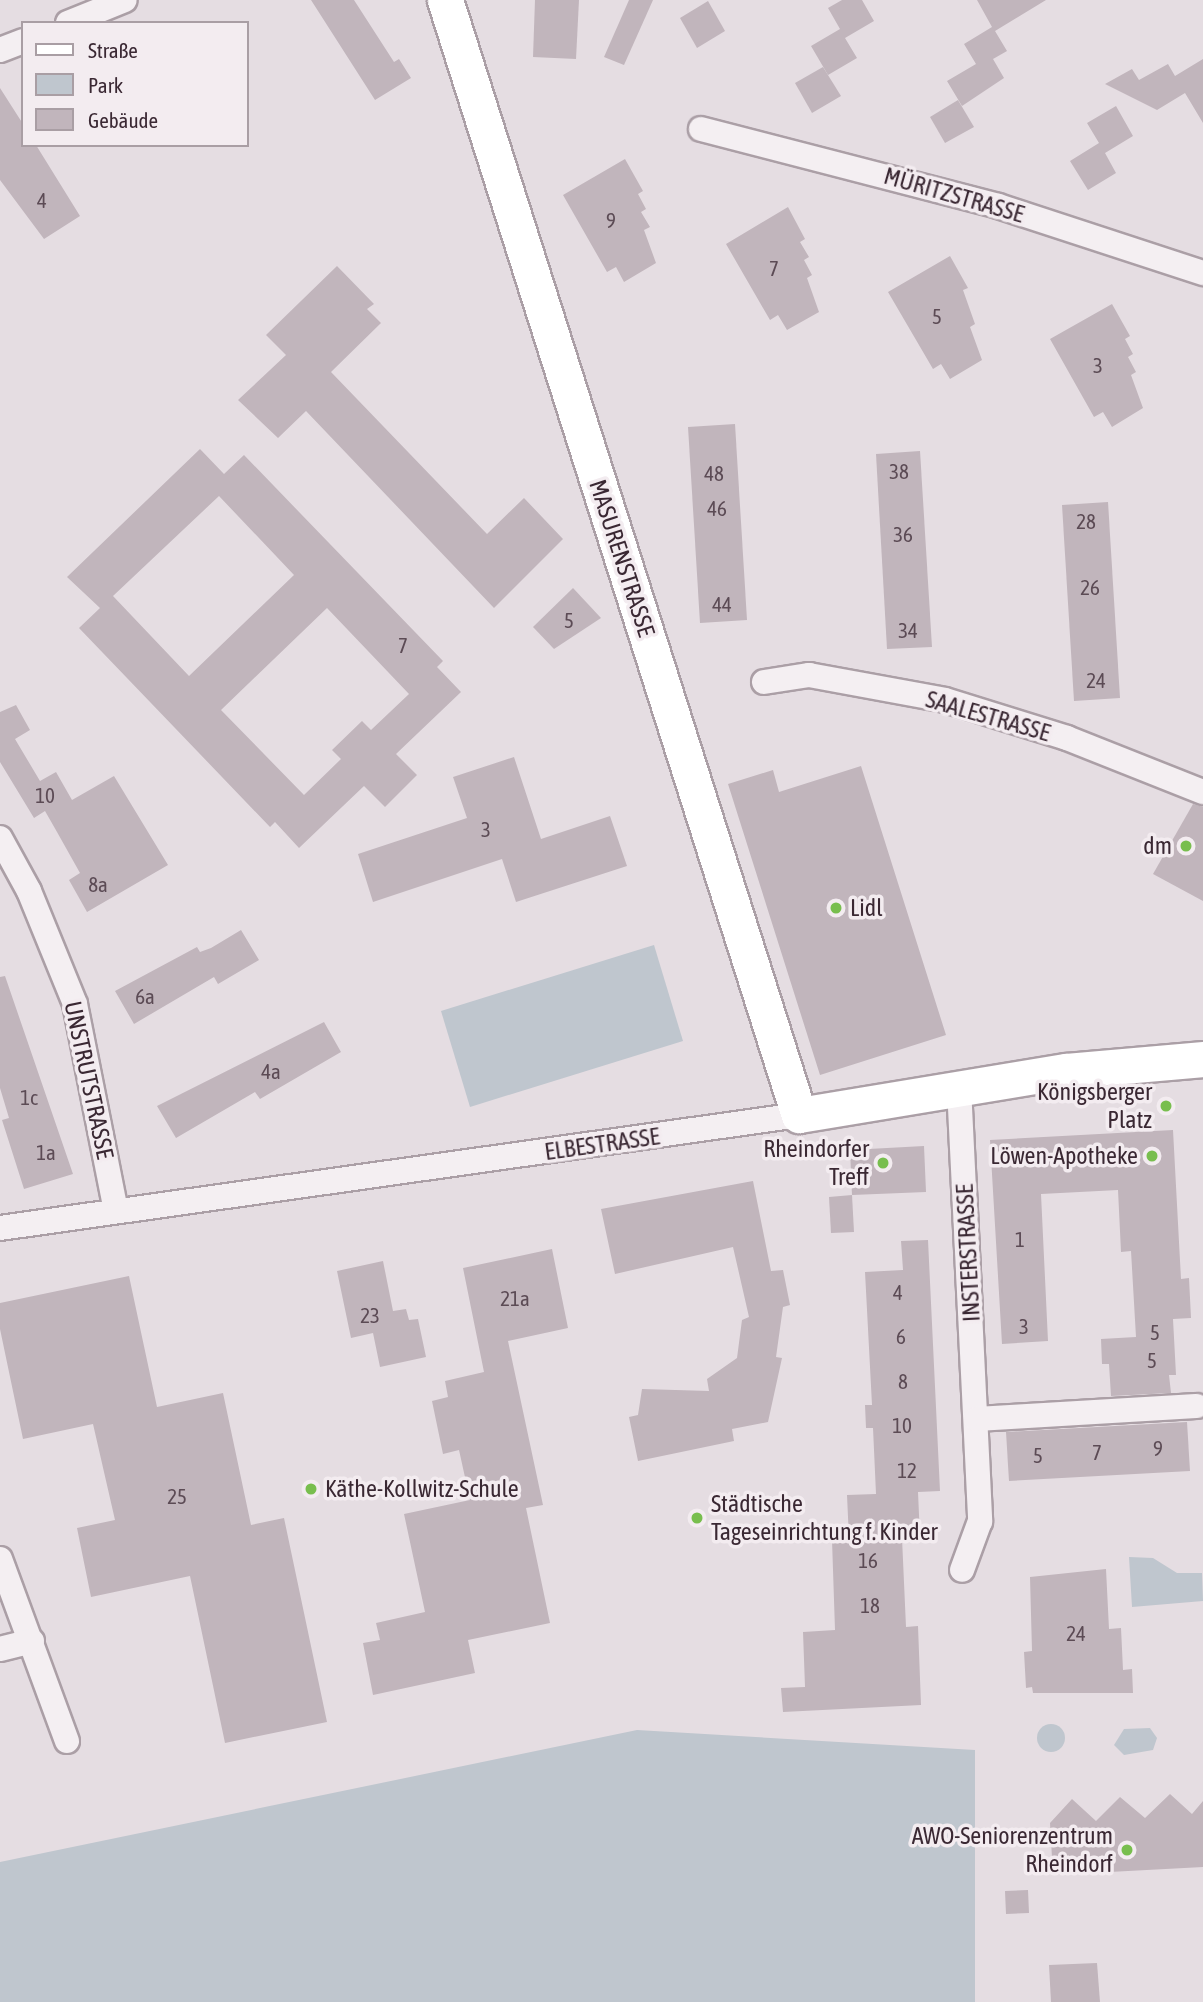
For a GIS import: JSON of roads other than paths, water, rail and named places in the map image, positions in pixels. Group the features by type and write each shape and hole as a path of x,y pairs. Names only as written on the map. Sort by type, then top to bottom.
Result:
{"main road":[{"name":"MASURENSTRASSE","path":"445,0 799,1115"},
{"name":"ELBESTRASSE","path":"799,1115 959,1087 1203,1059"}],"street":[{"path":"73,21 125,0"},
{"path":"0,50 21,42"},
{"name":"MÜRITZSTRASSE","path":"701,129 998,206 1203,273"},
{"name":"SAALESTRASSE","path":"764,682 809,675 945,700 1067,738 1203,792"},
{"name":"UNSTRUTSTRASSE","path":"0,838 29,891 75,1004 116,1210"},
{"name":"INSTERSTRASSE","path":"959,1087 980,1521 962,1570"},
{"name":"ELBESTRASSE","path":"0,1228 799,1115"},
{"path":"976,1419 1196,1406"},
{"path":"0,1559 67,1741"},
{"path":"0,1649 32,1641"}],"place":[{"name":"dm","path":"1186,846"},
{"name":"Lidl","path":"836,908"},
{"name":"Königsberger Platz","path":"1166,1106"},
{"name":"Löwen-Apotheke","path":"1152,1156"},
{"name":"Rheindorfer Treff","path":"883,1163"},
{"name":"Käthe-Kollwitz-Schule","path":"311,1489"},
{"name":"Städtische Tageseinrichtung f. Kinder","path":"697,1518"},
{"name":"AWO-Seniorenzentrum Rheindorf","path":"1127,1850"}]}
